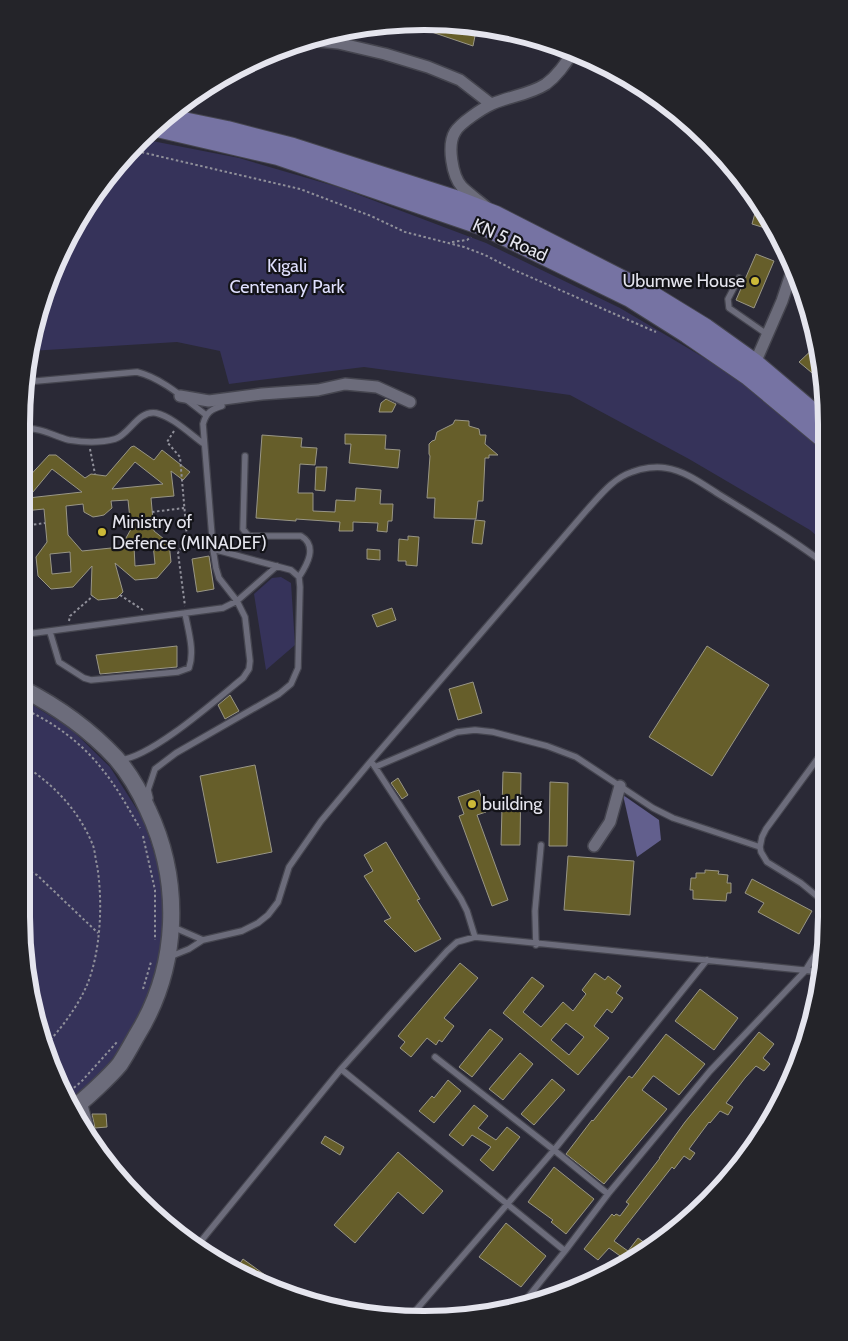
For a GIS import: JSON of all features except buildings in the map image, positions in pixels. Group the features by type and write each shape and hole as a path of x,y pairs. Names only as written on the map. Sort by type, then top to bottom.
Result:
{"main road":[{"name":"KN 5 Road","path":"174,119 293,147 452,198 496,215 649,293 706,328 755,363 818,416"},
{"name":"KN 5 Road","path":"163,129 278,156 485,227 514,240 630,298 687,334 748,376 818,434"},
{"path":"30,693 48,702 86,729 118,760 141,794 157,829 169,875 172,922 160,957 150,1014 119,1064 78,1104"}],"street":[{"path":"327,42 385,54 428,67 460,80 491,104"},
{"path":"496,215 461,186 452,164 451,142 455,131 491,104 529,93 546,84 558,73 569,58"},
{"path":"755,363 768,336 790,278"},
{"path":"180,396 210,401 262,394 318,390 345,384 377,387 410,402"},
{"path":"594,846 610,822 620,786"}],"lane":[{"path":"739,278 728,299 729,308 768,336"},
{"path":"32,381 136,372 148,374 206,414"},
{"path":"118,760 142,754 166,738 243,678 249,670 250,660 246,617 237,601 219,578 213,549 203,424 206,414 222,406"},
{"path":"30,428 68,440 89,442 116,439 143,416 153,413 162,415 204,444"},
{"path":"157,829 148,790 155,769 176,753 278,694 291,684 298,668 300,654 299,577 309,559 309,543 306,538 301,536 250,536 243,529 245,456"},
{"path":"160,957 189,949 203,940 242,931 258,923 268,915 278,902 289,867 322,821 371,761 586,511 622,476 634,471 652,468 666,468 684,474 780,532 818,559"},
{"path":"213,549 291,570 299,577"},
{"path":"30,634 223,608 237,601 277,566"},
{"path":"50,632 59,662 84,678 91,680 178,672 189,668 191,661 190,640 185,613"},
{"path":"376,767 457,732 475,730 493,732 547,746 576,757 653,808 673,818 760,847"},
{"path":"818,758 766,829 760,847 767,862 801,883 818,897"},
{"path":"371,761 461,899 475,937"},
{"path":"536,944 534,911 541,845"},
{"path":"172,922 172,927 203,940"},
{"path":"200,1242 341,1069 457,942 475,937 814,972"},
{"path":"528,1297 608,1194 710,1071 805,971 816,954"},
{"path":"416,1311 554,1150 707,960"},
{"path":"435,1057 608,1194"},
{"path":"341,1069 565,1251"},
{"path":"78,1104 90,1126"}],"path":[{"path":"139,152 292,187 371,216 405,232 471,249 514,270 656,332"},
{"path":"178,425 167,442 180,457 187,538 178,553 185,613"},
{"path":"89,442 95,474"},
{"path":"152,512 184,508"},
{"path":"30,525 46,523"},
{"path":"120,595 154,617"},
{"path":"66,629 70,616 93,596"},
{"path":"30,711 67,734 102,768 142,831 155,890 155,940"},
{"path":"30,770 56,788 83,824 93,845 101,903 95,960 86,986 76,1006 50,1041"},
{"path":"30,871 37,875 98,933"},
{"path":"142,992 160,957"},
{"path":"71,1090 81,1082 119,1040"}],"green space":[{"name":"Kigali Centenary Park","path":"150,141 239,158 338,187 486,243 620,308 730,373 818,444 818,537 810,530 689,459 570,395 364,367 229,384 220,351 177,342 37,351 43,322 51,297 60,273 83,227 111,184"},
{"path":"281,577 291,583 295,645 266,670 254,594 272,578"},
{"path":"30,703 71,729 110,767 143,819 161,874 164,931 154,987 127,1040 103,1070 74,1097 51,1044 38,994 33,968 30,917"}],"shaded area":[{"path":"623,795 659,820 661,840 637,857"}],"place":[{"name":"Ubumwe House","path":"755,281"},
{"name":"Ministry of Defence (MINADEF)","path":"102,532"},
{"name":"building","path":"472,804"}]}
